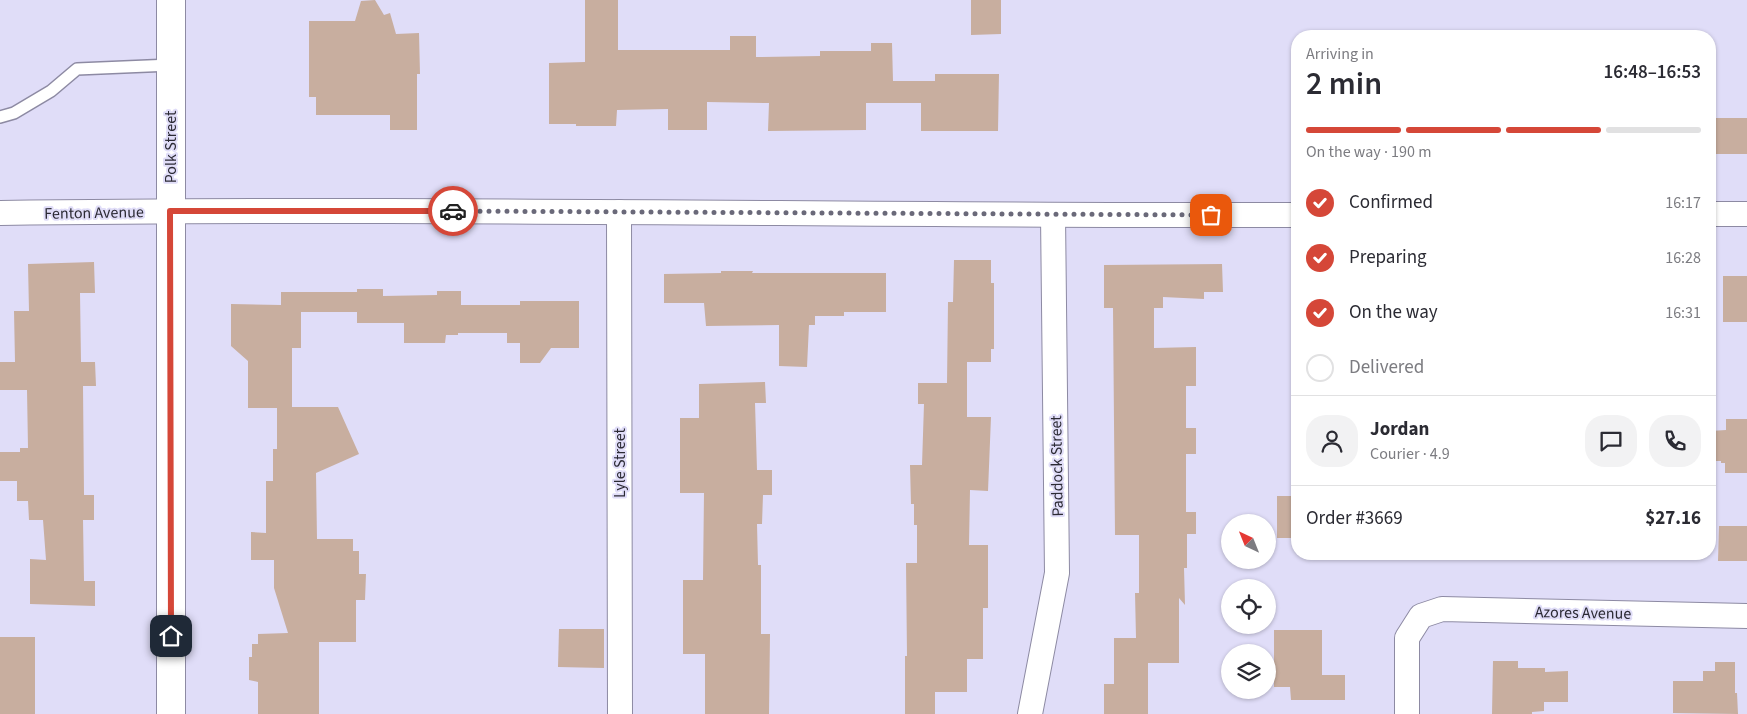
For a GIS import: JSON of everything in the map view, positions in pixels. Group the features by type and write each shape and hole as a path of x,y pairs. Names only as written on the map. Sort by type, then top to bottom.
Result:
{"street":[{"name":"Polk Street","path":"171,0 171,714"},
{"name":"Fenton Avenue","path":"0,213 170,211 1291,215"},
{"name":"Lyle Street","path":"619,212 620,714"},
{"path":"1716,214 1747,214"},
{"name":"Paddock Street","path":"1030,714 1057,573 1053,215"},
{"name":"Azores Avenue","path":"1407,714 1407,638 1421,616 1442,609 1747,616"}],"lane":[{"path":"0,117 14,113 50,91 76,70 171,65"}],"building":[{"path":"375,0 384,15 390,13 396,34 419,33 420,74 417,74 417,130 390,130 390,115 316,115 316,97 309,97 309,21 355,21 361,1"},
{"path":"585,0 618,0 618,50 730,50 730,36 756,36 756,57 820,56 820,51 871,51 871,43 892,43 893,81 935,81 935,74 999,74 998,131 921,131 921,103 866,103 866,130 768,131 769,103 707,102 707,130 668,130 668,109 617,110 616,126 549,124 549,63 585,62"},
{"path":"971,0 1001,0 1001,34 971,35"},
{"path":"1716,118 1747,118 1747,154 1716,154"},
{"path":"954,260 991,260 991,283 994,283 994,349 991,349 991,362 967,362 967,417 991,417 988,491 970,490 969,545 988,545 988,608 983,608 983,659 967,659 967,692 935,692 935,714 905,714 905,656 907,656 906,563 917,563 917,525 914,525 914,504 911,504 910,465 922,465 924,404 918,404 918,383 947,383 948,302 953,302"},
{"path":"94,262 95,293 80,293 81,362 95,362 96,386 83,386 84,495 94,495 94,520 83,520 84,581 95,581 95,606 30,604 30,559 46,560 43,520 29,520 28,501 17,501 17,481 0,481 0,452 20,452 20,448 28,448 27,390 0,390 0,362 15,362 14,311 29,311 28,264"},
{"path":"1222,264 1223,292 1204,292 1204,299 1163,297 1163,308 1154,308 1154,348 1196,347 1196,386 1186,386 1186,428 1196,428 1196,454 1186,454 1186,512 1196,512 1196,534 1187,534 1187,568 1184,568 1185,605 1179,598 1179,663 1148,663 1148,714 1104,714 1104,684 1114,684 1114,638 1136,638 1135,593 1139,593 1139,535 1115,535 1113,308 1104,308 1104,265"},
{"path":"721,271 753,271 752,273 886,273 886,312 844,312 844,316 815,316 815,325 809,325 807,367 779,366 779,325 706,326 704,303 664,303 664,274 721,273"},
{"path":"1723,276 1747,276 1747,322 1723,322"},
{"path":"357,289 383,289 383,296 437,295 437,291 461,291 461,305 520,305 520,301 579,301 579,348 551,348 540,363 520,363 520,343 507,343 507,333 458,333 458,335 446,335 445,343 404,343 404,323 357,323 357,312 301,312 301,348 292,348 292,407 338,407 359,454 316,473 317,539 353,539 353,551 359,551 359,574 366,574 365,600 356,600 356,642 319,642 319,714 258,714 258,682 249,680 249,657 252,657 252,644 258,644 258,634 288,633 274,588 274,560 251,560 251,532 266,533 266,481 273,481 273,449 277,449 277,408 248,408 248,361 231,346 231,304 281,305 281,292 357,292"},
{"path":"765,382 766,403 755,403 757,470 772,470 772,495 763,495 762,524 757,524 758,565 761,565 761,634 770,634 769,714 705,714 705,654 683,654 683,580 703,580 704,493 680,493 680,418 699,418 699,384"},
{"path":"1726,419 1747,419 1747,473 1725,473 1725,463 1716,461 1716,431 1726,430"},
{"path":"1277,496 1291,496 1291,538 1277,538"},
{"path":"1719,526 1747,526 1747,561 1718,561"},
{"path":"559,629 604,629 604,668 558,667"},
{"path":"1276,630 1322,630 1322,675 1345,675 1345,700 1291,700 1290,687 1276,687 1276,644 1274,644"},
{"path":"0,637 35,637 35,714 0,714"},
{"path":"1493,661 1518,661 1518,668 1545,668 1545,672 1568,671 1568,702 1544,702 1544,711 1532,712 1532,714 1492,714"},
{"path":"1715,662 1735,662 1735,693 1737,693 1738,714 1673,713 1673,681 1703,681 1703,671 1715,671"}],"way so far":[{"path":"453,211 1211,215"}],"route":[{"path":"171,636 170,211 453,211"}]}
